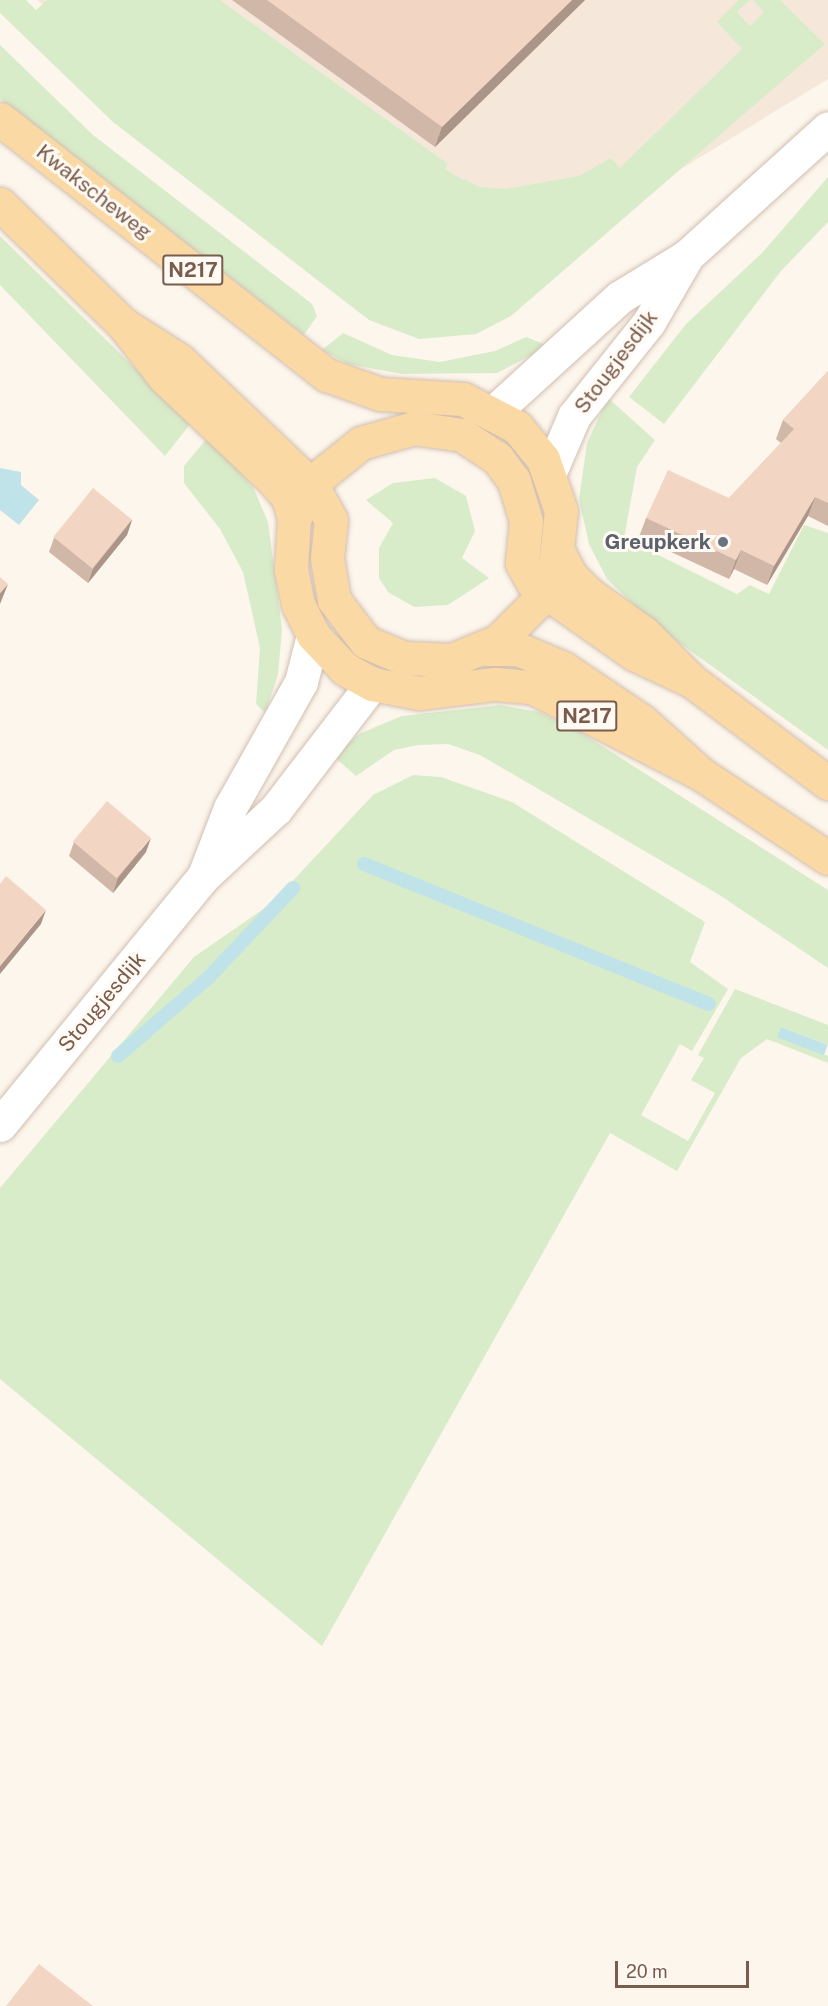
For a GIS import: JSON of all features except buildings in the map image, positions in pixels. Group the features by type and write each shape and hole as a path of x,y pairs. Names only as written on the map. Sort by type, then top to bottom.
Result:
{"main road":[{"name":"Kwakscheweg","path":"0,118 327,375 361,390 398,395 447,396 495,411"},
{"name":"N217","path":"0,204 123,324 164,377 288,497 294,518 294,586 313,635 339,664 372,684 419,693 467,690 510,683 544,691 629,741 701,774"},
{"name":"N217","path":"123,324 179,360 312,486 331,520 327,565 337,606 366,642 404,658 452,660 486,649 518,649 551,660 642,721 701,774 828,858"},
{"name":"N217","path":"486,649 519,624 544,590 558,551 561,511 550,472 527,436 495,411"},
{"path":"462,435 495,411"},
{"name":"N217","path":"294,518 312,486 350,450 385,434 422,428 462,435 497,458 514,481 526,521 524,573 544,590 634,654 692,681"},
{"name":"N217","path":"558,551 570,575 644,633 692,681 828,783"},
{"path":"372,684 404,658"}],"street":[{"name":"Stougjesdijk","path":"495,411 621,297 687,256 828,128"},
{"name":"Stougjesdijk","path":"550,472 574,416 649,322 687,256"},
{"name":"Stougjesdijk","path":"203,877 230,808 301,682 313,635"},
{"name":"Stougjesdijk","path":"0,1125 203,877 265,821 372,684"}],"shaded area":[{"path":"37,0 828,0 828,79 416,331"}],"green space":[{"path":"0,0 26,0 36,10 47,0 220,0 448,164 445,169 454,175 480,187 505,189 579,176 611,158 620,168 742,49 717,22 739,0 750,0 737,12 750,26 764,12 753,0 780,0 825,44 511,316 476,334 419,339 369,320 113,122 0,13"},
{"path":"0,45 93,135 312,304 317,316 304,335 0,99"},
{"path":"828,177 828,222 781,271 664,424 629,397 686,324 762,253"},
{"path":"0,236 191,423 165,456 0,285"},
{"path":"343,333 392,355 440,362 495,351 526,337 549,346 497,373 402,374 348,364 322,350"},
{"path":"608,398 655,440 637,467 624,538 737,594 750,585 769,594 804,525 828,533 828,750 656,626 607,579 589,544 579,499 587,443"},
{"path":"208,437 253,487 268,522 282,629 278,675 265,713 256,704 260,648 243,572 220,529 184,483 184,466"},
{"path":"435,478 466,496 475,531 462,558 489,578 448,605 414,607 388,592 379,578 379,548 393,523 366,500 393,483"},
{"path":"500,705 539,712 577,730 828,890 828,968 718,894 480,755 448,744 418,745 394,750 356,776 332,755 361,733 402,716"},
{"path":"413,775 441,777 512,802 705,922 690,962 728,989 692,1051 680,1044 641,1115 688,1141 715,1093 691,1080 704,1058 698,1055 735,989 828,1025 828,1045 781,1027 778,1036 828,1056 828,1063 767,1039 741,1058 677,1171 610,1133 322,1646 0,1379 0,1188 194,957 272,903 373,795"}],"water":[{"path":"0,468 21,472 21,485 39,500 19,525 0,510"},
{"path":"781,1027 828,1045 824,1055 777,1037"}],"waterway":[{"path":"364,864 709,1004"},
{"path":"118,1056 208,978 293,888"}],"place":[{"name":"Greupkerk","path":"723,542"}]}
